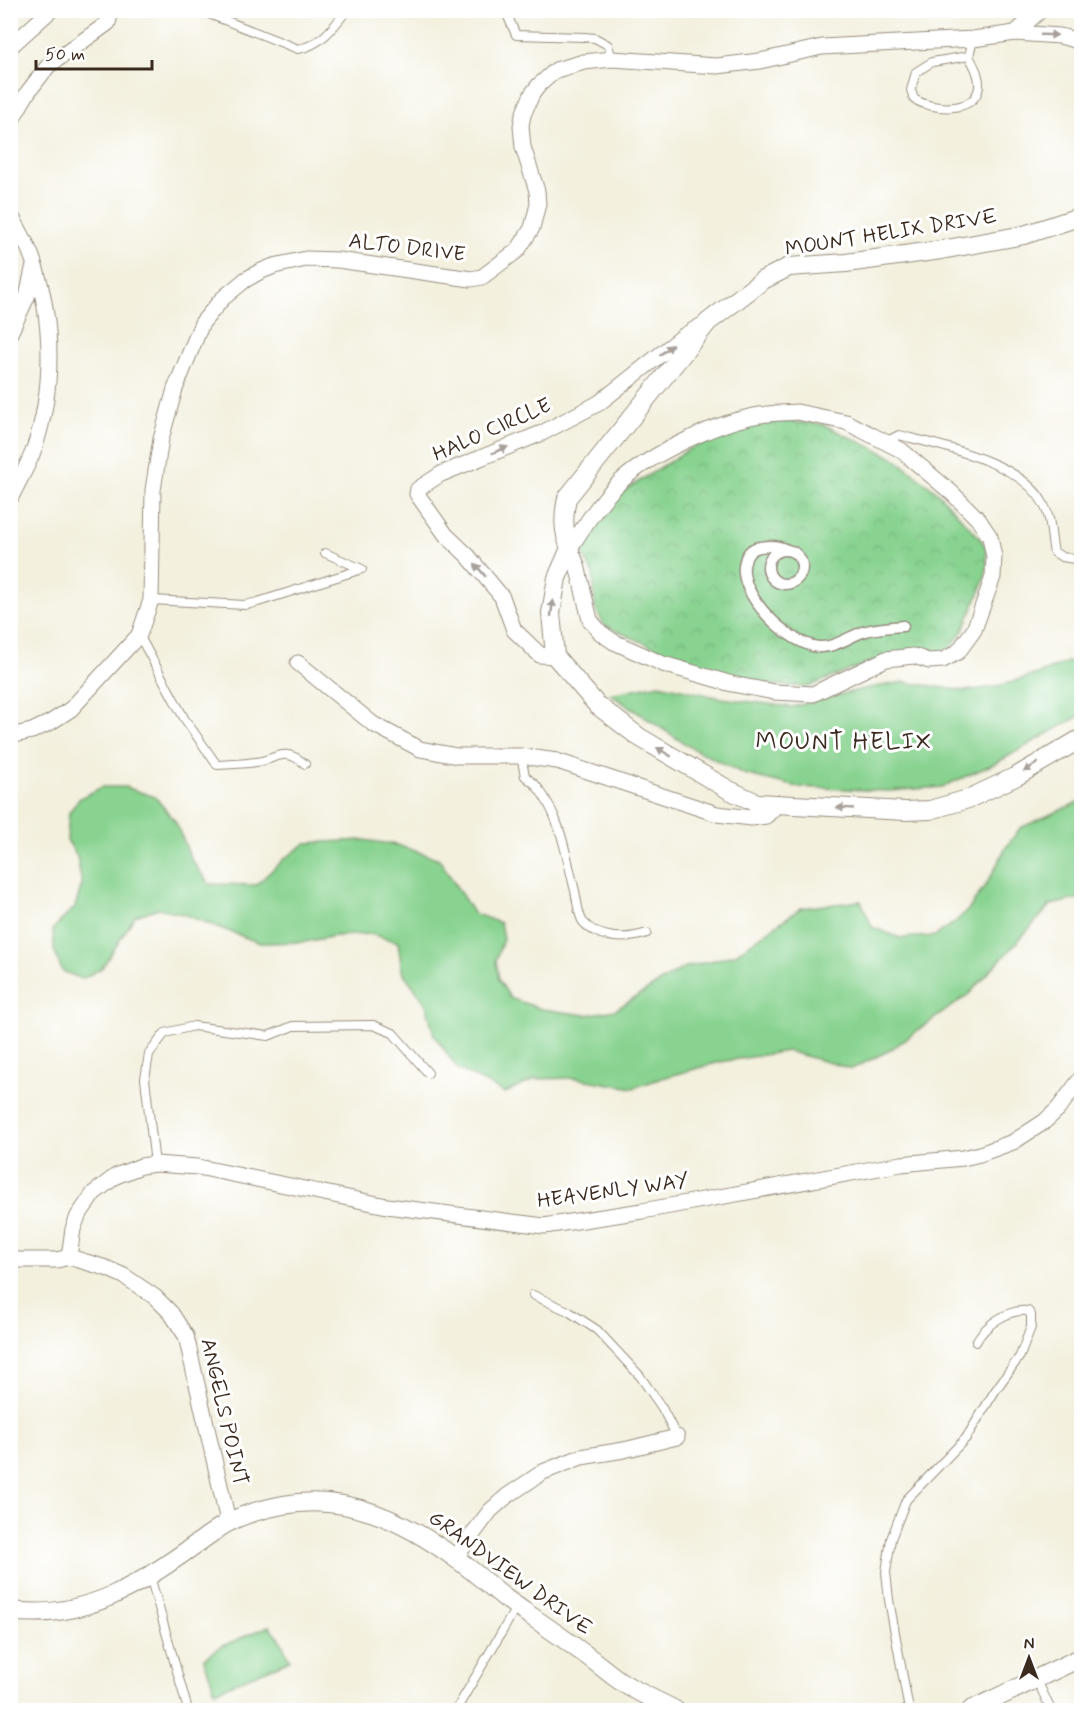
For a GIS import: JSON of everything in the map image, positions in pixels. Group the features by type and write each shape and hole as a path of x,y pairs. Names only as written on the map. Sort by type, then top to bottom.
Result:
{"street":[{"path":"10,47 51,10"},
{"path":"10,123 28,92 48,66 108,23 111,10"},
{"path":"1015,33 1041,10"},
{"name":"ALTO DRIVE","path":"10,736 41,727 71,709 139,635 151,600 153,490 161,439 175,389 202,323 211,310 233,289 259,272 306,259 338,260 471,279 482,277 518,250 526,239 536,216 535,179 525,158 521,137 523,116 532,94 556,70 584,62 612,59 717,66 760,61 822,47 973,39 1015,33 1060,36 1082,42"},
{"path":"10,214 34,263 44,300 49,358 49,383 34,450 10,499"},
{"name":"MOUNT HELIX DRIVE","path":"555,656 551,613 557,578 570,548 620,482 651,460 699,433 758,415 797,412 846,422 887,441 902,450 978,519 990,537 994,557 993,577 974,630 958,652 943,660 929,661 914,656 886,659 813,694 774,692 732,684 663,664 614,642 601,633 590,620 577,565 570,548 564,533 567,498 708,322 763,280 789,267 846,263 951,248 1024,235 1082,216"},
{"path":"10,333 27,297 34,263"},
{"name":"HALO CIRCLE","path":"555,656 540,656 514,630 502,597 468,556 446,535 417,494 418,489 441,474 542,433 598,403 686,335 708,322"},
{"path":"787,550 771,545 757,547 747,553 743,578 751,597 761,610 793,638 808,645 829,647 864,632 903,626"},
{"path":"555,656 597,705 639,737 729,790 757,803 904,811 930,810 968,799 1017,776 1082,738"},
{"path":"298,663 373,724 420,749 458,756 521,756 557,761 717,814 752,818 766,816 778,804"},
{"name":"HEAVENLY WAY","path":"69,1257 73,1229 78,1216 94,1193 116,1176 141,1166 155,1164 198,1167 387,1206 544,1226 642,1211 890,1166 980,1154 1013,1142 1044,1122 1082,1077"},
{"name":"ANGELS POINT","path":"10,1260 57,1260 69,1257 106,1268 148,1290 171,1313 186,1336 228,1521"},
{"path":"456,1558 490,1511 507,1496 543,1473 581,1457 624,1450 677,1437"},
{"name":"GRANDVIEW DRIVE","path":"10,1611 45,1613 82,1607 117,1594 150,1576 228,1521 255,1510 298,1502 341,1504 369,1510 388,1518 456,1558 517,1606 622,1682 675,1710"},
{"path":"971,1710 1082,1657"}],"lane":[{"path":"199,10 298,50 310,48 331,30 347,10"},
{"path":"505,10 516,35 595,38 608,45 612,59"},
{"path":"969,56 932,62 916,72 912,90 914,99 924,106 936,108 951,108 972,100 977,94 979,85 978,73 969,56 973,39"},
{"path":"887,441 899,435 933,444 985,461 1020,477 1034,489 1044,504 1050,522 1054,552 1062,557 1081,560"},
{"path":"151,600 245,605 362,569 325,553"},
{"path":"139,635 184,718 217,765 256,762 278,754 296,756 305,764"},
{"path":"521,756 525,776 536,785 550,806 563,843 582,921 596,932 610,936 625,938 647,933"},
{"path":"155,1164 145,1079 149,1054 165,1032 194,1026 268,1036 293,1026 373,1024 393,1032 428,1073"},
{"path":"533,1295 568,1311 597,1330 640,1376 662,1408 677,1437"},
{"path":"909,1710 886,1572 891,1539 906,1500 966,1438 995,1390 1020,1356 1031,1327 1031,1315 1028,1311 1020,1310 1005,1316 981,1331 975,1342"},
{"path":"150,1576 188,1710"},
{"path":"456,1710 517,1606"},
{"path":"1037,1680 1051,1710"}],"green space":[{"path":"759,420 822,424 894,458 935,490 979,537 986,547 987,570 963,631 950,648 939,652 890,654 808,687 759,684 709,671 605,626 595,609 593,574 582,553 596,518 621,493 689,449"},
{"path":"1081,653 1081,715 998,762 942,787 888,791 798,787 744,774 690,747 610,694 659,684 721,698 792,707 863,689 904,682 965,691 994,687 1038,674 1078,658"},
{"path":"102,787 125,787 155,797 175,821 192,861 209,884 256,885 306,843 364,840 397,845 439,859 473,913 500,923 503,939 496,960 499,980 510,998 541,1009 586,1015 615,1010 683,968 734,955 801,908 861,901 872,927 900,938 935,936 969,909 1020,828 1081,801 1081,898 1051,905 969,994 890,1050 852,1069 787,1051 720,1062 633,1088 576,1078 536,1079 505,1093 458,1069 434,1035 426,1004 402,971 398,942 370,934 336,936 304,942 260,943 183,914 159,908 135,916 102,968 82,979 62,971 54,950 53,929 75,907 82,884 77,856 67,840 69,812 80,798"},
{"path":"269,1626 280,1639 290,1660 215,1691 204,1659 220,1647"}],"district":[{"name":"MOUNT HELIX","path":"844,742"}]}
